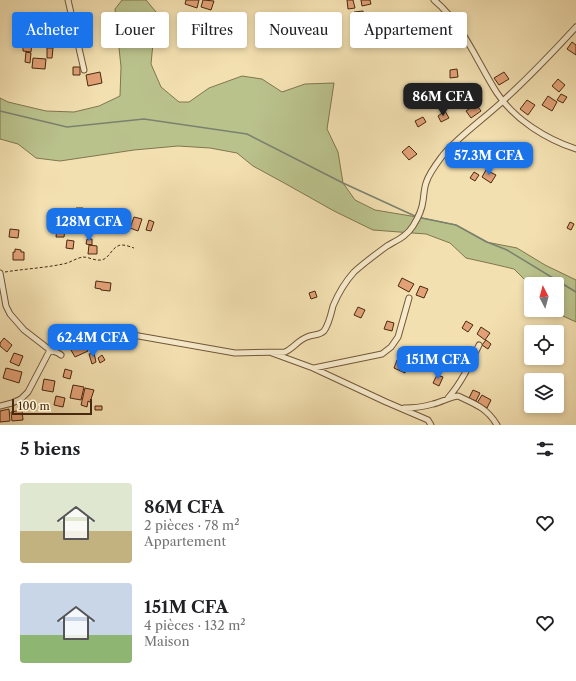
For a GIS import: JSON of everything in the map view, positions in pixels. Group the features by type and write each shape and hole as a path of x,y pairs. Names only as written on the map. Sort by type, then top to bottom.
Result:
{"street":[{"path":"68,0 84,70"},
{"path":"434,0 451,16 498,94 516,116 538,131 576,149"},
{"path":"0,406 21,399 28,392 50,350 63,338 74,335 90,333 133,335 235,353 285,352 290,350 308,336 318,335 325,329 329,321 334,304 342,287 355,271 412,228 420,216 426,182 430,173 444,155 457,141 503,101 576,27"},
{"path":"0,273 6,306 10,314 24,330 50,350 61,355"},
{"path":"313,368 382,354 391,347 398,337 409,298"},
{"path":"448,398 462,380 479,345"},
{"path":"269,352 313,368 428,420 431,425"},
{"path":"401,408 416,408 458,396 484,409 494,419 497,425"}],"path":[{"path":"0,273 62,264 84,257 99,261 108,257 118,246 126,245 134,248"}],"green space":[{"path":"122,0 146,0 156,12 115,12 115,9"},
{"path":"119,48 153,48 151,64 161,87 179,102 189,102 209,88 242,76 262,79 282,92 305,84 334,83 327,129 338,152 343,183 355,200 375,210 456,225 486,242 517,248 545,265 576,280 576,322 564,316 564,277 524,277 524,279 514,269 466,258 450,243 426,234 373,230 334,211 253,166 237,153 210,148 178,146 134,150 60,161 36,158 18,144 0,139 0,98 8,102 46,111 74,112 99,106 120,96 121,67"}],"building":[{"path":"186,0 199,0 197,8 185,4"},
{"path":"203,0 214,1 211,10 201,7"},
{"path":"347,0 353,0 355,8 348,9"},
{"path":"361,0 370,0 371,4 362,6"},
{"path":"572,42 576,45 576,55 567,49"},
{"path":"23,48 31,48 31,52 23,51"},
{"path":"47,48 53,48 52,58 47,58"},
{"path":"26,52 31,53 30,63 25,62"},
{"path":"33,58 46,59 45,69 32,68"},
{"path":"73,67 80,67 80,75 73,75"},
{"path":"457,69 458,77 450,78 450,70"},
{"path":"100,72 102,83 88,86 86,75"},
{"path":"504,72 509,79 499,85 494,78"},
{"path":"558,79 565,85 559,92 552,86"},
{"path":"459,84 462,94 455,96 452,86"},
{"path":"561,94 567,97 563,103 557,100"},
{"path":"548,96 557,102 552,111 542,105"},
{"path":"527,100 535,105 528,115 520,109"},
{"path":"476,104 481,111 471,118 466,111"},
{"path":"445,111 449,118 441,122 438,116"},
{"path":"423,117 426,122 418,127 415,121"},
{"path":"409,146 417,154 409,160 402,152"},
{"path":"486,170 496,175 491,183 482,177"},
{"path":"474,172 479,175 475,181 470,178"},
{"path":"76,208 83,208 83,213 76,213"},
{"path":"70,212 73,215 70,218 67,215"},
{"path":"134,217 142,219 138,231 130,228"},
{"path":"72,220 81,220 81,227 72,227"},
{"path":"81,220 90,220 90,229 81,229"},
{"path":"149,220 154,222 151,231 146,230"},
{"path":"570,222 574,224 571,230 567,228"},
{"path":"57,228 65,229 64,237 56,237"},
{"path":"10,229 19,230 18,238 9,237"},
{"path":"87,239 92,239 92,245 86,244"},
{"path":"67,240 74,241 73,249 66,248"},
{"path":"89,245 97,246 97,254 88,254"},
{"path":"15,249 24,252 24,260 13,260 13,252 15,252"},
{"path":"402,278 414,284 409,292 398,286"},
{"path":"96,281 111,283 110,291 95,288"},
{"path":"420,286 428,289 424,298 416,295"},
{"path":"315,291 317,297 311,299 309,293"},
{"path":"358,307 365,310 361,318 354,315"},
{"path":"387,321 394,323 392,331 384,329"},
{"path":"466,321 473,325 468,332 462,328"},
{"path":"481,327 490,333 485,340 477,334"},
{"path":"4,338 12,345 7,352 0,346 0,343"},
{"path":"486,340 491,344 488,349 482,345"},
{"path":"84,344 88,351 75,357 71,350"},
{"path":"14,353 23,356 19,366 10,362"},
{"path":"94,353 96,362 92,364 89,354"},
{"path":"102,355 105,360 100,363 98,358"},
{"path":"397,360 408,364 405,373 394,368"},
{"path":"6,368 22,372 19,383 3,378"},
{"path":"65,369 72,371 70,379 63,377"},
{"path":"437,375 443,377 439,386 433,383"},
{"path":"44,379 55,381 53,392 42,390"},
{"path":"73,385 84,387 81,400 70,398"},
{"path":"85,388 94,390 90,402 88,401 87,407 81,405"},
{"path":"473,390 480,393 476,401 469,398"},
{"path":"482,395 491,400 487,408 477,403"},
{"path":"56,396 65,398 63,407 54,405"},
{"path":"95,406 102,406 102,410 95,410"},
{"path":"9,409 10,421 0,422 0,411"},
{"path":"22,410 23,420 12,421 11,412"}],"waterway":[{"path":"0,111 67,127 144,119 247,134 343,183 417,217 456,225 487,242 507,250 576,292"}]}
